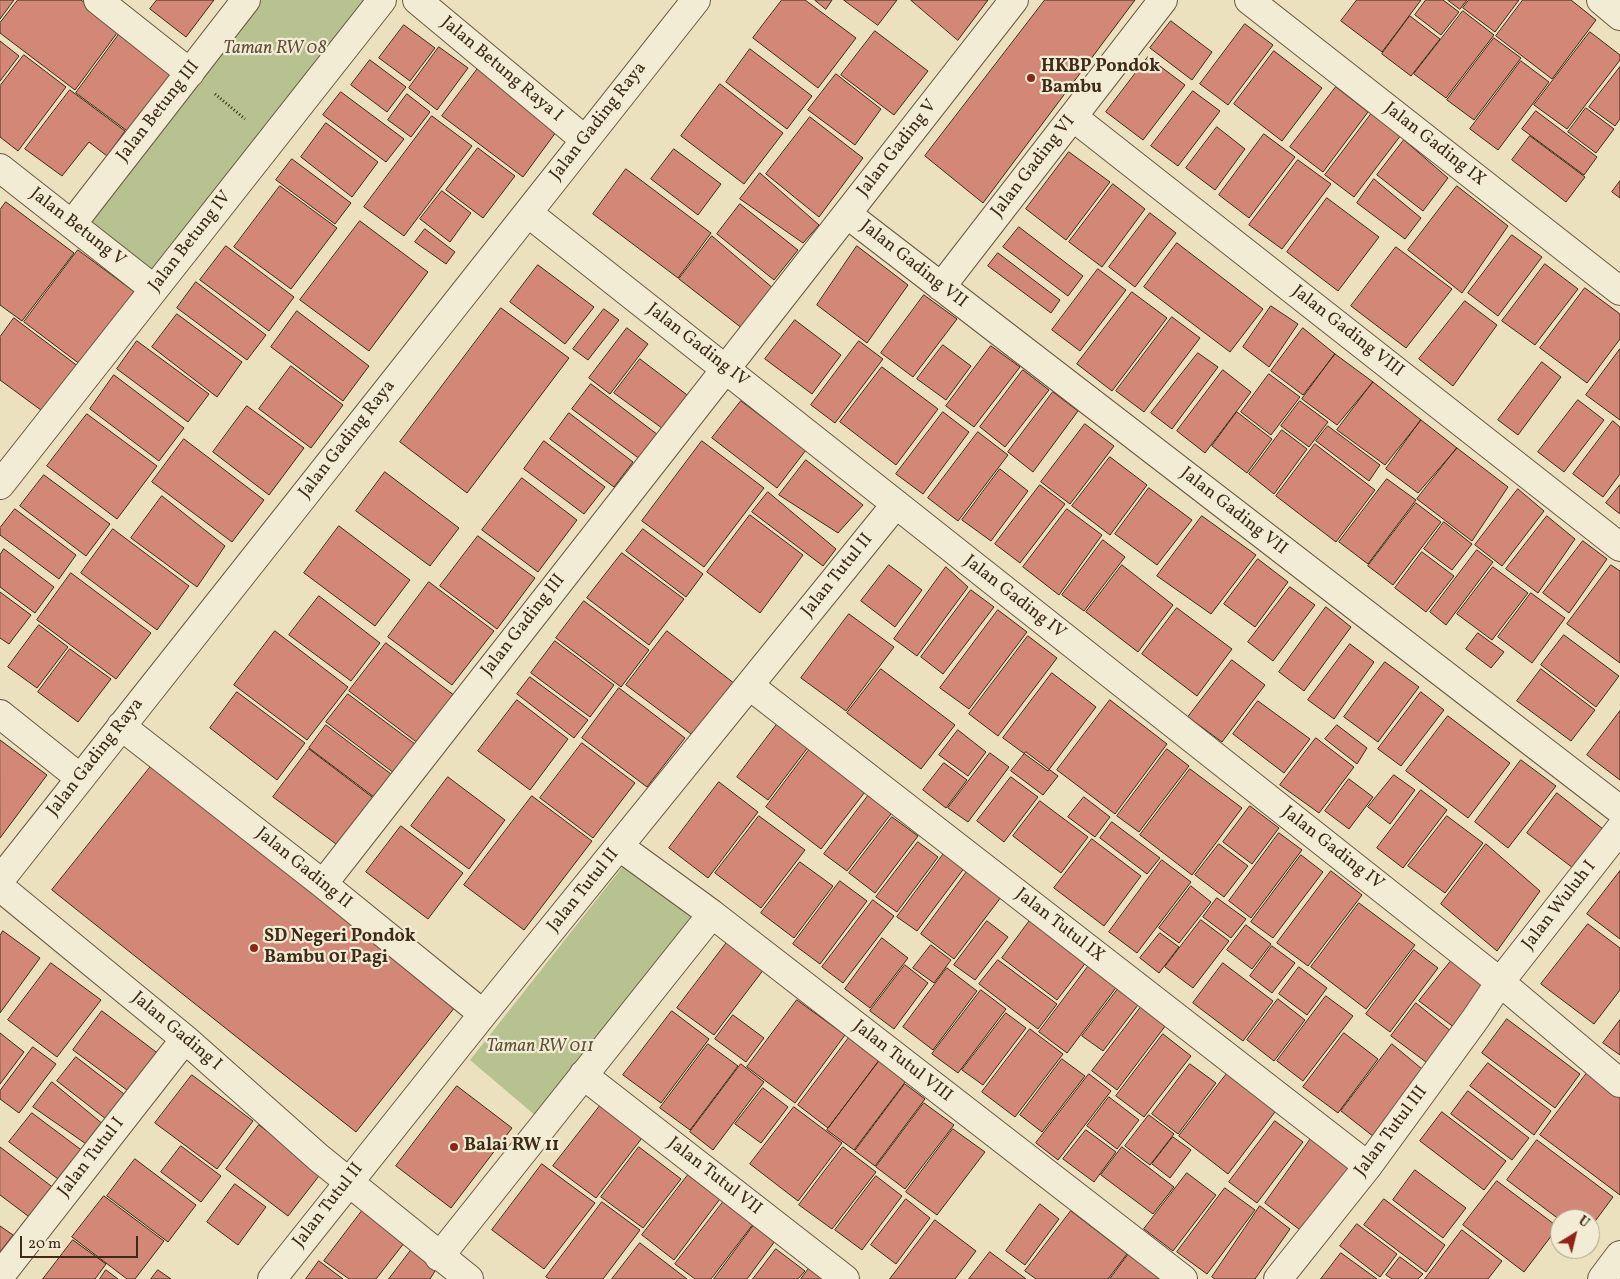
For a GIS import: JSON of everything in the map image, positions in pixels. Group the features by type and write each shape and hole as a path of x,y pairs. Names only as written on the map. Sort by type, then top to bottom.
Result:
{"street":[{"path":"98,0 190,73"},
{"name":"Jalan Betung III","path":"72,224 246,0"},
{"name":"Jalan Betung IV","path":"0,485 9,454 154,289 382,0"},
{"name":"Jalan Betung Raya I","path":"417,0 585,140"},
{"name":"Jalan Gading Raya","path":"0,880 696,0"},
{"name":"Jalan Gading V","path":"726,368 1014,0"},
{"name":"Jalan Gading VI","path":"941,286 1163,0"},
{"name":"Jalan Gading IX","path":"1249,0 1620,291"},
{"path":"1600,0 1620,16"},
{"name":"Jalan Gading VIII","path":"1073,117 1620,547"},
{"name":"Jalan Betung V","path":"0,168 154,289"},
{"name":"Jalan Gading IV","path":"528,213 1500,982 1620,1083"},
{"name":"Jalan Gading VII","path":"847,214 1620,810"},
{"name":"Jalan Gading III","path":"323,884 726,368"},
{"name":"Jalan Tutul II","path":"272,1279 483,1014 896,504"},
{"name":"Jalan Tutul IX","path":"750,686 1368,1166"},
{"path":"0,714 80,778"},
{"name":"Jalan Gading II","path":"121,726 323,884 483,1014"},
{"name":"Jalan Wuluh I","path":"1500,982 1620,829"},
{"name":"Jalan Tutul VIII","path":"620,846 712,914 1183,1279"},
{"name":"Jalan Gading I","path":"0,886 185,1039 348,1182 439,1257 469,1279"},
{"path":"439,1257 712,914"},
{"name":"Jalan Tutul III","path":"1278,1279 1368,1166 1500,982"},
{"name":"Jalan Tutul I","path":"0,1276 185,1039"},
{"name":"Jalan Tutul VII","path":"583,1075 845,1279"},
{"path":"1602,1279 1620,1255"}],"path":[{"path":"190,73 271,141"}],"green space":[{"name":"Taman RW 08","path":"250,0 380,0 157,279 81,224"},
{"name":"Taman RW 011","path":"631,856 704,917 543,1122 470,1060"}],"building":[{"path":"0,0 14,0 0,19"},
{"path":"18,0 81,0 120,29 75,90 0,33 0,23"},
{"path":"157,0 214,0 186,37 150,9"},
{"path":"782,0 805,0 856,38 818,88 753,38"},
{"path":"815,0 832,0 826,9"},
{"path":"844,0 897,0 878,25"},
{"path":"911,0 988,0 958,40"},
{"name":"HKBP Pondok Bambu","path":"1045,0 1135,0 983,203 925,156"},
{"path":"1357,0 1421,0 1382,52 1341,21"},
{"path":"1426,0 1443,0 1459,12 1441,35 1415,15"},
{"path":"1448,0 1467,0 1460,9"},
{"path":"1469,0 1519,0 1495,32 1463,8"},
{"path":"1523,0 1571,0 1596,20 1552,79 1496,36"},
{"path":"1463,11 1494,35 1446,98 1414,74"},
{"path":"1410,16 1440,39 1411,76 1382,54"},
{"path":"1171,21 1212,52 1192,80 1150,48"},
{"path":"1245,24 1273,45 1228,105 1200,84"},
{"path":"404,25 435,48 410,81 379,58"},
{"path":"875,31 928,71 894,115 841,75"},
{"path":"1590,32 1620,55 1620,60 1567,129 1534,105"},
{"path":"120,33 178,76 134,136 76,93"},
{"path":"1494,38 1521,58 1474,120 1447,100"},
{"path":"0,41 19,56 0,81"},
{"path":"439,47 468,68 437,110 409,88"},
{"path":"750,49 812,96 787,129 726,82"},
{"path":"1274,51 1322,88 1282,141 1234,104"},
{"path":"24,55 66,87 18,151 0,137 0,86"},
{"path":"1148,57 1185,85 1143,140 1106,112"},
{"path":"370,60 406,87 387,112 351,85"},
{"path":"1521,61 1549,82 1498,150 1470,129"},
{"path":"479,67 559,128 523,177 442,116"},
{"path":"1620,67 1620,119 1615,126 1589,107"},
{"path":"836,74 881,109 855,145 808,110"},
{"path":"720,84 783,133 744,184 681,136"},
{"path":"1336,87 1368,112 1323,172 1290,147"},
{"path":"70,90 125,131 107,156 89,142 62,176 25,149"},
{"path":"1193,91 1220,111 1178,166 1151,146"},
{"path":"341,92 404,139 386,162 323,115"},
{"path":"407,94 430,112 411,137 388,120"},
{"path":"1586,108 1614,129 1596,153 1568,132"},
{"path":"1536,111 1597,157 1584,175 1522,129"},
{"path":"1372,113 1401,135 1354,197 1325,175"},
{"path":"432,116 472,146 404,236 364,207"},
{"path":"810,117 863,158 819,217 766,174"},
{"path":"326,123 378,162 352,197 301,157"},
{"path":"1217,127 1245,149 1215,190 1186,168"},
{"path":"1264,134 1295,157 1249,218 1219,195"},
{"path":"1530,136 1585,177 1566,202 1512,160"},
{"path":"1404,140 1448,178 1423,211 1377,175"},
{"path":"478,148 515,176 483,218 446,190"},
{"path":"674,149 721,184 698,215 651,179"},
{"path":"1069,152 1110,182 1066,240 1026,209"},
{"path":"292,159 351,203 335,224 276,180"},
{"path":"1298,160 1331,184 1282,249 1249,225"},
{"path":"626,169 711,233 678,278 593,214"},
{"path":"760,173 819,225 803,243 740,199"},
{"path":"1374,179 1421,218 1405,239 1357,203"},
{"path":"1620,181 1620,198 1612,192"},
{"path":"1113,184 1145,209 1102,267 1069,242"},
{"path":"280,186 337,228 291,289 234,247"},
{"path":"1457,186 1508,226 1462,293 1408,250"},
{"path":"442,191 471,213 450,242 420,219"},
{"path":"1327,198 1379,237 1338,291 1287,252"},
{"path":"6,202 74,253 22,321 0,305 0,210"},
{"path":"740,204 798,250 774,280 717,234"},
{"path":"1150,213 1176,233 1135,287 1109,267"},
{"path":"360,221 428,272 369,351 300,300"},
{"path":"1019,227 1083,276 1068,296 1003,247"},
{"path":"425,229 455,252 446,264 415,242"},
{"path":"1512,235 1542,257 1498,316 1468,293"},
{"path":"712,236 774,289 743,329 679,279"},
{"path":"1177,243 1263,309 1230,352 1144,287"},
{"path":"226,246 294,297 269,331 200,280"},
{"path":"857,246 908,285 867,343 817,305"},
{"path":"1396,247 1452,289 1406,348 1351,306"},
{"path":"78,250 140,296 85,368 24,322"},
{"path":"998,253 1060,300 1051,313 988,266"},
{"path":"1545,264 1578,289 1535,345 1502,321"},
{"path":"538,265 594,307 565,344 510,302"},
{"path":"1098,269 1126,290 1080,351 1052,330"},
{"path":"196,282 266,335 247,360 177,308"},
{"path":"1585,288 1620,314 1620,339 1587,383 1540,348"},
{"path":"1132,292 1167,318 1112,391 1077,364"},
{"path":"924,295 957,319 913,377 881,353"},
{"path":"1465,301 1497,325 1453,386 1419,359"},
{"path":"1271,306 1298,324 1269,367 1243,347"},
{"path":"501,308 569,358 467,493 400,442"},
{"path":"604,309 619,320 588,360 573,349"},
{"path":"297,311 369,366 343,401 271,347"},
{"path":"177,314 242,362 217,397 152,347"},
{"path":"1172,317 1200,338 1144,412 1116,391"},
{"path":"14,318 79,367 45,413 0,380 0,337"},
{"path":"795,320 841,355 812,394 765,359"},
{"path":"627,328 648,344 610,394 589,378"},
{"path":"1303,328 1335,354 1303,395 1271,371"},
{"path":"137,341 209,394 188,422 117,369"},
{"path":"859,341 883,359 835,423 811,405"},
{"path":"943,345 971,366 946,400 917,379"},
{"path":"991,346 1020,367 974,427 946,406"},
{"path":"1620,349 1620,420 1586,395"},
{"path":"1198,353 1218,367 1172,429 1151,413"},
{"path":"1335,354 1373,382 1337,425 1302,399"},
{"path":"640,359 695,401 670,434 614,393"},
{"path":"1542,362 1561,377 1518,435 1498,420"},
{"path":"291,366 343,405 311,448 259,409"},
{"path":"882,367 938,409 896,465 840,422"},
{"path":"1023,370 1049,390 1005,447 980,427"},
{"path":"1223,370 1251,392 1205,453 1177,431"},
{"path":"1269,374 1300,397 1271,435 1241,412"},
{"path":"114,375 184,428 159,461 90,409"},
{"path":"1373,382 1421,420 1385,465 1337,430"},
{"path":"591,384 662,438 644,462 572,409"},
{"path":"1053,392 1078,411 1033,472 1008,452"},
{"path":"1578,400 1604,420 1564,472 1538,452"},
{"path":"741,401 806,450 777,488 712,438"},
{"path":"1300,401 1328,422 1309,447 1281,426"},
{"path":"247,406 304,448 269,495 213,452"},
{"path":"943,412 969,432 923,494 896,474"},
{"path":"1237,412 1272,439 1247,473 1212,446"},
{"path":"569,413 633,462 614,487 550,439"},
{"path":"87,414 157,466 117,519 47,466"},
{"path":"1421,420 1457,448 1418,493 1386,469"},
{"path":"1613,421 1620,427 1620,474 1603,497 1573,474"},
{"path":"1085,424 1114,446 1070,504 1041,482"},
{"path":"1328,426 1380,465 1369,481 1316,441"},
{"path":"1282,430 1307,449 1274,494 1249,474"},
{"path":"978,432 1008,455 958,521 928,498"},
{"path":"184,439 264,500 232,542 152,482"},
{"path":"544,441 605,487 584,514 524,469"},
{"path":"702,441 764,488 704,567 642,521"},
{"path":"1315,444 1375,490 1336,542 1276,496"},
{"path":"1457,448 1508,487 1472,541 1417,499"},
{"path":"1110,457 1147,485 1110,535 1072,506"},
{"path":"806,460 863,505 838,533 779,495"},
{"path":"1000,469 1028,491 991,541 962,520"},
{"path":"385,472 459,528 430,566 356,511"},
{"path":"44,475 110,524 86,556 20,506"},
{"path":"522,478 577,520 538,572 482,530"},
{"path":"1387,479 1416,500 1368,564 1339,542"},
{"path":"1040,485 1065,504 1020,563 995,544"},
{"path":"1620,485 1620,514 1606,503"},
{"path":"1149,488 1192,520 1157,565 1115,534"},
{"path":"1518,489 1544,511 1502,566 1475,545"},
{"path":"768,492 836,549 823,566 752,512"},
{"path":"162,496 225,546 197,587 131,538"},
{"path":"1416,503 1441,522 1393,585 1368,566"},
{"path":"15,509 76,555 59,579 0,535 0,528"},
{"path":"1067,509 1102,535 1059,595 1023,567"},
{"path":"750,515 803,555 760,613 707,572"},
{"path":"1202,516 1256,555 1211,614 1157,576"},
{"path":"1547,516 1575,539 1538,593 1506,569"},
{"path":"1444,522 1472,544 1452,570 1424,549"},
{"path":"339,526 410,580 375,626 304,573"},
{"path":"113,529 189,586 157,630 81,573"},
{"path":"643,529 703,574 686,597 626,551"},
{"path":"478,536 535,578 497,629 440,586"},
{"path":"1103,540 1125,557 1084,611 1062,595"},
{"path":"1583,541 1607,559 1569,613 1543,593"},
{"path":"4,549 54,587 35,613 0,587 0,555"},
{"path":"1477,550 1493,562 1446,625 1430,612"},
{"path":"1422,552 1454,576 1426,612 1395,588"},
{"path":"622,553 684,599 649,645 587,598"},
{"path":"1258,559 1288,582 1255,627 1224,604"},
{"path":"889,565 922,590 895,627 861,601"},
{"path":"1122,565 1173,605 1138,652 1086,612"},
{"path":"1611,565 1620,571 1620,663 1567,624"},
{"path":"946,567 968,587 917,656 894,639"},
{"path":"1493,567 1528,593 1492,640 1457,614"},
{"path":"71,573 151,633 116,679 37,620"},
{"path":"429,582 494,631 452,685 388,637"},
{"path":"1290,587 1315,605 1273,661 1248,642"},
{"path":"971,590 994,607 943,674 921,657"},
{"path":"0,592 31,615 9,644 0,638"},
{"path":"1531,593 1565,618 1532,663 1498,637"},
{"path":"319,596 380,643 351,681 289,635"},
{"path":"584,601 649,650 621,687 556,638"},
{"path":"1326,607 1351,627 1304,691 1279,672"},
{"path":"1177,608 1232,649 1197,696 1142,654"},
{"path":"998,610 1027,632 969,709 940,688"},
{"path":"849,614 894,647 846,711 801,678"},
{"path":"39,625 68,647 37,688 8,667"},
{"path":"275,631 348,687 307,740 234,685"},
{"path":"667,631 735,684 695,737 626,685"},
{"path":"1478,633 1504,652 1491,668 1466,649"},
{"path":"1564,635 1619,676 1596,707 1541,665"},
{"path":"1028,636 1057,658 998,736 969,714"},
{"path":"555,641 614,685 590,717 531,673"},
{"path":"386,643 455,696 419,744 349,691"},
{"path":"1350,644 1374,662 1334,719 1308,700"},
{"path":"70,649 111,679 78,722 38,692"},
{"path":"1232,660 1265,685 1222,742 1188,717"},
{"path":"1385,662 1419,687 1378,742 1344,717"},
{"path":"881,669 955,725 921,769 847,713"},
{"path":"1541,669 1595,710 1571,741 1517,701"},
{"path":"1052,673 1096,707 1048,771 1003,738"},
{"path":"530,677 588,720 574,738 517,694"},
{"path":"619,688 685,738 647,787 582,738"},
{"path":"237,692 305,743 277,780 210,728"},
{"path":"1421,692 1444,710 1401,766 1378,749"},
{"path":"348,694 423,750 402,779 326,722"},
{"path":"517,700 568,739 530,790 478,751"},
{"path":"1110,700 1167,744 1115,814 1057,770"},
{"path":"1258,701 1310,739 1284,773 1233,734"},
{"path":"1620,711 1620,780 1587,755"},
{"path":"1448,716 1510,763 1468,818 1406,771"},
{"path":"781,719 812,742 768,800 737,777"},
{"path":"326,725 399,780 382,803 309,748"},
{"path":"1337,725 1367,748 1357,764 1325,739"},
{"path":"958,730 986,752 968,776 939,755"},
{"path":"1316,738 1354,767 1319,813 1280,785"},
{"path":"0,740 47,775 0,838"},
{"path":"582,743 635,783 593,838 540,798"},
{"path":"812,746 868,788 821,849 766,807"},
{"path":"309,749 376,800 340,847 273,797"},
{"path":"1167,749 1189,766 1139,832 1117,816"},
{"path":"1026,752 1058,776 1043,795 1011,771"},
{"path":"990,753 1009,767 968,822 948,808"},
{"path":"1521,760 1556,786 1508,848 1475,822"},
{"path":"944,763 967,780 946,808 923,790"},
{"name":"SD Negeri Pondok Bambu 01 Pagi","path":"152,765 455,1007 356,1132 52,890"},
{"path":"1190,769 1242,808 1192,875 1140,835"},
{"path":"1394,775 1415,790 1390,824 1368,807"},
{"path":"448,777 505,820 469,869 411,826"},
{"path":"1011,777 1038,797 1004,842 977,821"},
{"path":"1349,779 1373,797 1349,829 1325,811"},
{"path":"719,782 758,812 708,878 669,848"},
{"path":"1421,790 1447,810 1403,868 1377,848"},
{"path":"871,792 894,810 847,871 824,854"},
{"path":"1557,793 1603,829 1573,868 1527,833"},
{"path":"532,796 592,841 524,930 464,885"},
{"path":"1084,797 1110,817 1095,837 1068,817"},
{"path":"1040,801 1088,837 1061,873 1013,836"},
{"path":"1250,806 1279,828 1252,864 1223,842"},
{"path":"759,816 805,850 761,908 715,873"},
{"path":"1447,816 1483,843 1445,893 1408,866"},
{"path":"892,817 918,836 875,893 849,873"},
{"path":"1112,822 1160,858 1147,874 1100,838"},
{"path":"401,826 463,873 428,919 366,872"},
{"path":"1279,833 1302,850 1251,918 1229,901"},
{"path":"1092,839 1141,876 1104,926 1054,888"},
{"path":"918,842 938,857 897,912 876,897"},
{"path":"1219,844 1248,866 1224,897 1195,875"},
{"path":"1486,844 1540,891 1497,951 1441,904"},
{"path":"945,852 965,867 917,931 897,917"},
{"path":"1301,855 1323,872 1273,938 1251,922"},
{"path":"1162,860 1191,882 1137,953 1109,932"},
{"path":"800,862 833,886 794,938 761,913"},
{"path":"974,862 1008,888 954,959 921,934"},
{"path":"1331,871 1362,895 1308,966 1277,943"},
{"path":"1620,871 1620,939 1587,914"},
{"path":"840,881 867,901 820,964 793,944"},
{"path":"1191,886 1211,902 1179,943 1159,928"},
{"path":"1217,898 1246,919 1231,938 1203,917"},
{"path":"873,900 894,916 843,983 822,967"},
{"path":"1359,903 1415,945 1366,1009 1311,967"},
{"path":"1031,919 1087,961 1057,1000 1002,958"},
{"path":"1201,920 1229,941 1193,988 1165,967"},
{"path":"987,921 1008,937 975,980 954,965"},
{"path":"1588,924 1620,948 1620,990 1594,1024 1541,984"},
{"path":"1246,925 1271,944 1252,969 1227,950"},
{"path":"3,931 40,958 0,1013 0,936"},
{"path":"1160,933 1179,947 1159,973 1140,958"},
{"path":"882,938 908,958 870,1008 845,989"},
{"path":"728,941 764,969 714,1035 677,1008"},
{"path":"931,945 951,960 934,983 913,968"},
{"path":"1272,946 1295,963 1272,993 1250,976"},
{"path":"1414,950 1438,968 1390,1032 1366,1014"},
{"path":"1096,956 1124,977 1067,1053 1039,1032"},
{"path":"998,960 1057,1004 1038,1029 979,984"},
{"path":"1451,961 1490,991 1459,1031 1419,1001"},
{"path":"51,963 101,1000 57,1057 8,1020"},
{"path":"1223,963 1273,1001 1243,1041 1193,1003"},
{"path":"905,965 928,983 894,1029 870,1011"},
{"path":"1299,967 1327,988 1307,1015 1279,994"},
{"path":"947,968 977,991 933,1050 903,1027"},
{"path":"1121,985 1141,1001 1103,1051 1082,1036"},
{"path":"981,990 1006,1009 958,1073 932,1054"},
{"path":"1326,996 1353,1016 1303,1081 1277,1061"},
{"path":"1278,999 1305,1020 1274,1061 1247,1040"},
{"path":"797,1000 845,1035 795,1103 747,1067"},
{"path":"1416,1003 1452,1032 1430,1065 1391,1036"},
{"path":"1141,1007 1166,1025 1117,1090 1092,1071"},
{"path":"102,1011 160,1055 131,1093 73,1050"},
{"path":"672,1011 709,1039 661,1103 623,1075"},
{"path":"1006,1013 1026,1028 983,1085 962,1070"},
{"path":"733,1015 764,1038 746,1062 715,1039"},
{"path":"1507,1019 1580,1074 1555,1108 1482,1053"},
{"path":"1620,1020 1620,1055 1603,1043"},
{"path":"1030,1029 1063,1054 1015,1117 982,1092"},
{"path":"0,1033 24,1052 0,1084"},
{"path":"1344,1033 1378,1059 1338,1113 1303,1087"},
{"path":"1163,1034 1191,1056 1144,1117 1116,1096"},
{"path":"851,1035 881,1058 828,1128 798,1105"},
{"path":"708,1044 738,1066 690,1130 660,1108"},
{"path":"1392,1044 1422,1069 1374,1137 1341,1111"},
{"path":"33,1047 56,1064 19,1113 0,1099 0,1091"},
{"path":"76,1057 124,1094 106,1119 57,1081"},
{"path":"1062,1059 1085,1076 1042,1132 1020,1115"},
{"path":"879,1061 906,1081 854,1150 827,1130"},
{"path":"1488,1063 1551,1111 1534,1135 1470,1086"},
{"path":"741,1064 764,1082 713,1150 690,1132"},
{"path":"1190,1064 1216,1083 1178,1134 1152,1114"},
{"path":"1232,1067 1281,1104 1228,1174 1179,1136"},
{"path":"1587,1073 1620,1098 1620,1195 1540,1135"},
{"path":"1089,1074 1111,1091 1058,1160 1036,1143"},
{"path":"192,1075 253,1121 217,1169 155,1123"},
{"path":"52,1082 104,1125 89,1146 33,1107"},
{"path":"905,1084 925,1099 875,1166 855,1151"},
{"name":"Balai RW 11","path":"457,1086 512,1128 451,1208 396,1166"},
{"path":"763,1088 788,1107 761,1143 735,1124"},
{"path":"1468,1091 1529,1138 1512,1160 1451,1114"},
{"path":"1109,1097 1139,1120 1117,1149 1087,1126"},
{"path":"603,1102 645,1134 596,1198 553,1166"},
{"path":"924,1103 954,1125 905,1189 876,1167"},
{"path":"794,1107 842,1143 798,1201 750,1164"},
{"path":"1442,1112 1506,1161 1484,1190 1420,1141"},
{"path":"32,1113 88,1155 66,1185 9,1142"},
{"path":"1149,1115 1174,1134 1150,1165 1125,1146"},
{"path":"1275,1121 1303,1142 1257,1203 1229,1182"},
{"path":"259,1125 322,1172 288,1216 226,1169"},
{"path":"953,1129 985,1152 937,1215 906,1192"},
{"path":"1086,1130 1116,1152 1094,1182 1063,1159"},
{"path":"1173,1137 1191,1150 1170,1178 1152,1164"},
{"path":"1312,1137 1351,1168 1304,1233 1265,1203"},
{"path":"1537,1140 1613,1197 1600,1215 1600,1209 1550,1209 1550,1212 1507,1180"},
{"path":"181,1146 221,1176 201,1202 161,1172"},
{"path":"0,1147 55,1189 32,1219 0,1195"},
{"path":"639,1147 681,1179 643,1228 601,1197"},
{"path":"843,1147 876,1172 832,1229 799,1205"},
{"path":"1122,1147 1174,1187 1153,1214 1101,1175"},
{"path":"135,1159 196,1205 168,1242 107,1196"},
{"path":"542,1164 595,1203 544,1269 492,1230"},
{"path":"1415,1170 1466,1208 1443,1238 1393,1200"},
{"path":"1187,1173 1216,1195 1173,1251 1144,1229"},
{"path":"688,1175 720,1199 674,1260 642,1235"},
{"path":"876,1176 902,1196 862,1250 835,1230"},
{"path":"1497,1181 1550,1221 1550,1238 1524,1272 1463,1225"},
{"path":"235,1184 266,1207 238,1245 207,1222"},
{"path":"1225,1188 1255,1210 1207,1274 1177,1252"},
{"path":"104,1196 164,1241 135,1279 127,1279 72,1237"},
{"path":"727,1197 757,1219 711,1279 695,1279 675,1264"},
{"path":"906,1199 930,1218 896,1264 871,1245"},
{"path":"1384,1199 1445,1245 1426,1272 1364,1225"},
{"path":"602,1202 640,1230 603,1279 549,1279 546,1277"},
{"path":"1040,1204 1059,1219 1025,1265 1006,1251"},
{"path":"1260,1206 1290,1229 1255,1279 1215,1279 1212,1277"},
{"path":"365,1207 408,1238 376,1279 349,1279 324,1261"},
{"path":"1071,1211 1127,1254 1108,1279 1036,1279 1025,1271"},
{"path":"935,1220 976,1251 955,1279 890,1279"},
{"path":"1357,1224 1397,1254 1380,1277 1340,1246"},
{"path":"754,1225 775,1241 747,1279 714,1279"},
{"path":"0,1226 13,1235 0,1252"},
{"path":"1462,1230 1502,1261 1488,1279 1425,1279"},
{"path":"73,1240 106,1264 95,1279 43,1279"},
{"path":"640,1243 687,1279 612,1279"},
{"path":"415,1245 440,1263 430,1279 389,1279"},
{"path":"776,1249 805,1271 798,1279 753,1279"},
{"path":"1131,1251 1168,1279 1110,1279"},
{"path":"990,1252 1026,1279 969,1279"},
{"path":"1341,1253 1377,1279 1321,1279"},
{"path":"1400,1257 1423,1274 1418,1279 1392,1279 1386,1275"},
{"path":"319,1261 343,1279 306,1279"},
{"path":"810,1267 825,1279 801,1279"},
{"path":"106,1270 118,1279 100,1279"},
{"path":"158,1270 171,1279 151,1279"}],"place":[{"name":"HKBP Pondok Bambu","path":"1031,78"},
{"name":"SD Negeri Pondok Bambu 01 Pagi","path":"254,948"},
{"name":"Balai RW 11","path":"454,1147"}]}
